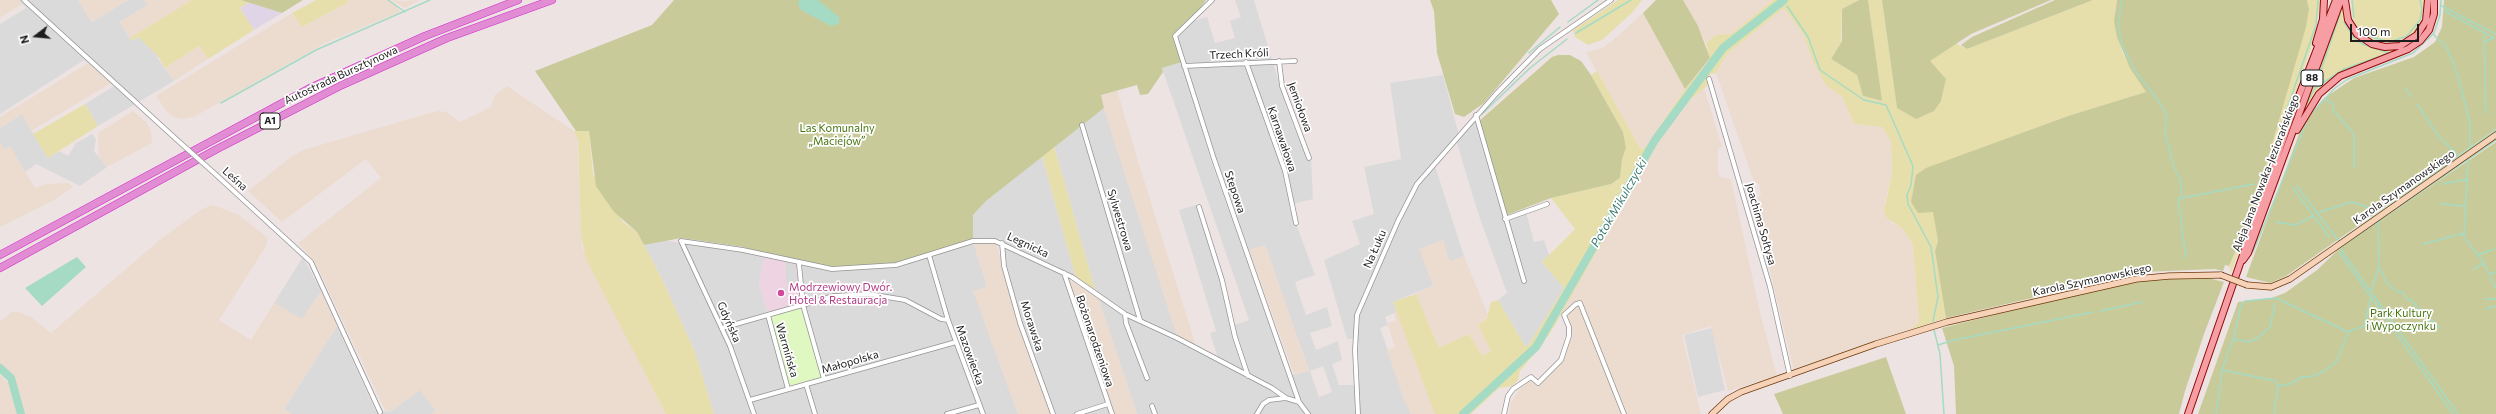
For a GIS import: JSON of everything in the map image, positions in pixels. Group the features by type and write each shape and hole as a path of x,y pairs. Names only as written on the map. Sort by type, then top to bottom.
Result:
{"highway":[{"name":"Autostrada Bursztynowa","path":"0,255 310,88 418,39 518,0"},
{"name":"Autostrada Bursztynowa","path":"0,268 217,149 342,85 448,38 552,0"}],"main road":[{"path":"2306,75 2323,19 2324,0"},
{"name":"Aleja Jana Nowaka-Jeziorańskiego","path":"2188,414 2306,75 2336,0"},
{"name":"Aleja Jana Nowaka-Jeziorańskiego","path":"2242,262 2248,253 2341,0"},
{"path":"2345,0 2348,20 2356,34 2372,44 2385,47 2400,46 2417,35 2426,21 2428,0"},
{"path":"2283,156 2310,105 2331,82 2349,71 2408,49 2420,41 2429,30 2434,14 2434,0"}],"street":[{"name":"Leśna","path":"24,0 311,262 381,413"},
{"name":"Stepowa","path":"1212,0 1175,36 1214,159 1299,402"},
{"name":"Na Łuku","path":"1358,414 1355,333 1361,302 1416,184 1476,115 1540,49 1611,0"},
{"name":"Jemiołowa","path":"1279,61 1282,86 1309,158"},
{"name":"Trzech Króli","path":"1184,66 1246,62 1295,61"},
{"name":"Karnawałowa","path":"1246,62 1285,171 1296,223"},
{"name":"Joachima Sołtysa","path":"1709,79 1770,287 1790,376"},
{"path":"1476,115 1524,281"},
{"name":"Sylwestrowa","path":"1082,125 1140,320"},
{"name":"Karola Szymanowskiego","path":"1712,414 1728,399 1741,392 1790,376 1876,344 1953,321 2136,279 2175,275 2221,275 2247,285 2266,287 2285,282 2496,135"},
{"path":"1505,219 1547,204"},
{"path":"1199,207 1222,280 1235,337 1248,376"},
{"name":"Legnicka","path":"681,241 743,250 800,264 832,269 896,265 973,241 989,240 1002,243 1064,273 1125,314 1140,320 1248,376 1286,398 1299,402"},
{"name":"Gdyńska","path":"681,241 722,328 754,414"},
{"name":"Morawska","path":"1002,243 1004,266 1020,323 1052,414"},
{"path":"929,255 948,320"},
{"path":"800,264 803,305 824,379"},
{"name":"Bożonarodzeniowa","path":"1064,273 1112,414"},
{"name":"Mazowiecka","path":"722,328 834,296 869,294 905,300 941,319 948,320 983,414"},
{"path":"1504,414 1508,396 1513,389 1532,377 1538,383 1561,360 1569,336 1569,327 1564,314 1576,304 1580,303 1624,414"},
{"path":"1125,314 1126,323 1146,378"},
{"name":"Warmińska","path":"768,315 788,389"},
{"name":"Małopolska","path":"750,400 956,342"},
{"name":"Warmińska","path":"806,384 815,414"},
{"path":"1257,414 1263,404 1269,400 1286,398"},
{"path":"1299,402 1308,414"},
{"path":"1077,414 1108,404"},
{"path":"947,414 980,405"},
{"path":"1152,406 1155,414"}],"shaded area":[{"path":"0,0 19,0 22,4 0,18"},
{"path":"19,0 78,0 92,22 128,0 144,0 148,5 120,22 132,41 138,37 158,56 157,57 174,81 98,126 85,104 114,86 84,60 0,114 0,24 26,8"},
{"path":"78,0 128,0 92,22"},
{"path":"144,0 192,0 130,38 120,22 148,5"},
{"path":"192,0 241,0 250,2 240,8 254,30 208,59 199,46 165,68 158,56 138,37 132,41 130,38"},
{"path":"316,0 347,0 349,2 302,27 292,13"},
{"path":"347,0 387,0 397,7 400,12 325,43 194,117 181,119 174,117 167,112 156,96 292,13 302,27 349,2"},
{"path":"391,0 403,1 420,0 405,8"},
{"path":"799,0 818,0 839,17 839,24 831,26 801,10 798,4"},
{"path":"1235,0 1254,0 1286,106 1297,135 1311,157 1313,199 1289,205 1315,275 1295,282 1306,315 1327,307 1332,326 1310,333 1316,350 1338,341 1342,360 1332,364 1339,385 1359,385 1358,339 1347,339 1324,260 1360,244 1352,221 1374,214 1364,167 1401,159 1390,83 1443,75 1459,135 1476,115 1504,216 1525,208 1534,242 1544,240 1549,255 1542,262 1564,288 1528,346 1525,346 1498,300 1507,293 1478,213 1456,140 1434,163 1464,256 1450,262 1433,286 1393,302 1397,312 1385,317 1388,325 1380,328 1411,414 1137,414 1095,290 1054,146 1104,108 1179,341 1219,361 1210,333 1216,331 1179,210 1199,204 1224,280 1234,325 1249,320 1162,68 1182,62 1211,161 1288,376 1309,371 1265,245 1249,250 1210,140 1178,37 1193,21 1207,17 1215,43 1235,38 1230,21 1241,17","holes":["1323,366 1332,392 1319,397 1310,371"]},
{"path":"1618,0 1642,0 1633,12 1602,40 1588,45 1575,37 1573,30"},
{"path":"1683,0 1773,0 1731,34 1716,35 1706,43"},
{"path":"1773,0 1859,0 1842,9 1841,42 1831,59 1857,75 1863,96 1881,101 1868,0 1882,0 1897,107 1941,101 1946,79 1929,61 1955,43 1967,49 2093,0 2117,0 2115,11 2122,52 2147,92 2068,116 2011,137 1918,213 1933,211 1938,241 1935,251 1946,318 1909,330 1919,322 1913,245 1903,229 1887,218 1884,211 1892,173 1891,141 1882,127 1854,124 1843,98 1826,85 1813,62 1804,36 1784,8 1727,54 1716,73 1711,74 1707,86 1687,102 1658,143 1555,325 1542,345 1520,371 1518,380 1512,386 1499,388 1471,414 1435,414 1393,302 1416,294 1439,348 1469,334 1482,356 1491,351 1478,325 1487,318 1491,302 1498,300 1525,346 1528,346 1564,288 1542,262 1575,229 1551,198 1611,184 1620,178 1622,159 1626,148 1623,132 1591,75 1597,71 1641,150 1647,145 1685,89 1710,59 1706,43 1716,35 1731,34"},
{"path":"2307,0 2321,0 2313,43 2231,273 2229,266 2252,213 2309,9"},
{"path":"2351,0 2424,0 2425,9 2422,20 2413,34 2394,43 2378,42 2366,37 2361,28 2359,29 2352,17"},
{"path":"250,2 282,13 254,30 240,8"},
{"path":"2343,3 2346,21 2355,36 2369,46 2393,50 2393,52 2339,74 2319,91 2305,108"},
{"path":"1784,8 1804,36 1813,62 1832,90 1843,98 1854,124 1882,127 1891,141 1892,173 1885,203 1892,223 1903,229 1913,245 1919,322 1909,330 1794,371 1757,217 1756,201 1761,195 1759,184 1754,182 1716,73 1727,54"},
{"path":"1643,13 1685,89 1647,145 1641,150 1586,52 1600,49 1611,42"},
{"path":"199,46 208,59 174,81 165,68"},
{"path":"88,63 111,83 31,131 22,114 0,128 0,117"},
{"path":"507,86 574,131 577,135 582,247 666,414 432,414 436,411 420,390 390,412 385,410 315,262 298,243 381,178 366,159 282,222 248,191 291,157 303,150 437,111 446,112 460,122 491,107 495,95"},
{"path":"1704,88 1722,147 1718,149 1718,172 1720,177 1731,179 1760,312 1777,376 1728,391 1711,326 1682,335 1701,414 1509,414 1511,402 1520,388 1535,377 1537,381 1559,359 1571,340 1573,334 1568,315 1561,312 1658,143 1687,102"},
{"path":"1117,90 1196,346 1177,336 1112,134 1100,95"},
{"path":"85,104 98,126 48,158 33,134"},
{"path":"133,111 146,122 151,131 152,143 107,167 99,158 98,133"},
{"path":"22,114 48,158 59,151 68,156 76,143 92,134 96,139 94,151 107,167 80,186 36,164 25,172 10,147 4,150 0,142 0,128"},
{"path":"574,131 589,131 593,174 623,222 637,232 662,279 695,352 714,414 666,414 586,259 581,235 578,140"},
{"path":"0,142 4,150 10,146 35,188 46,184 69,183 73,187 54,200 0,227"},
{"path":"1054,146 1095,290 1076,278 1042,156"},
{"path":"1042,156 1076,278 1064,271 1113,414 1053,414 1020,323 1001,239 973,239 973,215 986,201"},
{"path":"213,205 239,215 268,238 265,248 219,320 251,340 274,303 302,319 321,291 337,326 284,409 291,414 24,414 15,381 7,369 0,364 0,321 12,312 19,312 31,317 51,333 161,239 202,209"},
{"path":"663,240 765,256 759,284 768,313 797,264 974,244 987,287 974,292 1018,414 714,414 695,352 662,279 644,245"},
{"path":"1443,240 1450,262 1464,256 1488,315 1478,325 1491,351 1482,356 1469,334 1439,348 1416,294 1433,286 1419,249"},
{"path":"989,242 996,244 1020,323 1053,414 1018,414 973,291 987,287 974,244"},
{"path":"1265,245 1309,371 1294,374 1249,250"},
{"name":"Modrzewiowy Dwór. Hotel & Restauracja","path":"765,256 797,264 801,302 768,313 759,284"},
{"path":"77,257 86,267 42,306 25,288"},
{"path":"303,257 321,291 302,320 274,303"},
{"path":"785,262 796,265 797,289 787,290"},
{"path":"1067,278 1099,299 1137,414 1113,414"},
{"path":"803,305 824,379 788,389 768,315"},
{"path":"1397,312 1435,414 1411,414 1404,400 1387,350 1395,347 1387,323 1396,320 1394,314"},
{"path":"337,326 375,410 390,412 420,389 436,411 432,414 291,414 284,409"},
{"path":"1712,328 1725,390 1698,397 1684,335"},
{"path":"0,374 8,383 17,414 0,414"}],"green space":[{"path":"241,0 303,0 282,13"},
{"name":"Las Komunalny „Maciejów”","path":"674,0 1206,0 1190,23 1173,36 1182,62 1162,68 1163,72 1148,94 1140,95 1137,85 1101,95 1104,108 986,201 973,215 973,239 896,265 832,269 765,256 744,247 681,238 644,245 637,232 614,212 596,186 589,131 576,131 535,71 652,25"},
{"path":"1430,0 1551,0 1559,14 1484,103 1464,117 1455,114 1437,53 1434,11"},
{"path":"1656,0 1683,0 1698,26 1710,58 1685,89 1643,13"},
{"path":"1859,0 1868,0 1882,101 1863,96 1857,75 1831,59 1842,41 1842,9"},
{"path":"1882,0 2051,0 1971,34 1930,61 1946,79 1941,101 1934,111 1916,119 1897,108"},
{"path":"2055,0 2093,0 1967,49 1961,45 1972,37"},
{"path":"2117,0 2307,0 2309,9 2306,27 2252,213 2229,266 2225,265 2223,271 2215,269 2144,272 1946,318 1935,251 1938,241 1933,212 1918,213 1911,202 1916,175 1926,168 2068,116 2146,92 2130,68 2117,37 2114,21"},
{"path":"2444,0 2496,0 2496,129 2286,276 2270,283 2246,277 2302,126 2323,99 2354,78 2414,57 2435,42 2442,27"},
{"path":"1558,55 1570,55 1581,61 1591,75 1623,132 1626,148 1622,159 1620,178 1611,184 1551,198 1504,216 1478,122 1552,57"},
{"name":"Park Kultury i Wypoczynku","path":"2496,142 2496,414 2198,414 2238,302 2271,298 2285,293 2317,270 2341,247"},
{"path":"2178,277 2208,278 2224,282 2204,334 2179,414 1956,414 1954,366 1942,328 2078,294 2148,280"},
{"path":"1886,357 1906,414 1783,414 1774,394"}],"waterway":[{"path":"388,0 405,12"},
{"path":"221,103 316,50 430,0"},
{"path":"1568,22 1598,0"},
{"path":"1576,33 1631,0"},
{"name":"Potok Mikulczycki","path":"1463,414 1536,347 1655,140 1723,48 1784,0"},
{"path":"2122,0 2118,26 2122,45 2134,69 2160,103 2167,116 2165,132 2173,165 2180,179 2182,198 2178,199 2186,258"},
{"path":"2262,191 2288,106 2316,25 2318,0"},
{"path":"2352,0 2354,17"},
{"path":"2371,37 2390,42 2407,36 2420,20 2422,9 2420,0"},
{"path":"2434,33 2440,15 2441,0"},
{"path":"1787,6 1808,37 1820,70 1864,100 1886,105 1913,166 1911,185 1907,195 1908,204 1931,247 1938,297 1933,321"},
{"path":"2442,6 2496,34"},
{"path":"2444,11 2494,38 2484,42"},
{"path":"2307,103 2315,88 2340,14"},
{"path":"2315,88 2344,69 2389,53 2362,44 2354,38 2344,22"},
{"path":"1529,53 1560,27"},
{"path":"2253,252 2309,116 2335,88 2348,79 2413,53 2433,34 2447,48 2457,73 2470,122 2470,148"},
{"path":"2484,36 2486,113"},
{"path":"1482,114 1530,68 1567,39"},
{"path":"2406,88 2411,97"},
{"path":"2325,99 2333,104 2333,110 2354,134 2354,168"},
{"path":"2417,104 2439,137 2458,155"},
{"path":"2376,210 2352,202 2317,213 2339,241 2496,130"},
{"path":"2458,414 2340,248 2496,140"},
{"path":"2468,160 2464,237 2484,263 2496,289"},
{"path":"2443,184 2468,179"},
{"path":"2182,198 2254,184"},
{"path":"2297,186 2317,213"},
{"path":"2293,188 2329,237"},
{"path":"2440,204 2466,206"},
{"path":"2276,222 2295,225 2313,216"},
{"path":"2378,222 2379,267 2387,283 2398,292 2403,292 2406,298 2412,301 2424,315 2429,316 2429,321 2432,320 2440,328"},
{"path":"2423,244 2465,233"},
{"path":"2478,255 2494,249"},
{"path":"2339,252 2453,414"},
{"path":"2474,269 2484,263"},
{"path":"2371,291 2379,267"},
{"path":"2489,274 2496,272"},
{"path":"2216,414 2222,370 2234,337 2241,305 2245,301 2276,298 2348,332 2364,326 2371,297"},
{"path":"2485,299 2496,299"},
{"path":"2100,311 2142,302"},
{"path":"2234,339 2249,342 2258,338 2270,327 2275,303"},
{"path":"2486,309 2496,306"},
{"path":"1938,345 1954,340 2093,312"},
{"path":"1934,330 1940,354 1944,414"},
{"path":"2278,386 2290,384 2302,377 2314,376 2326,370 2337,361 2348,332"},
{"name":"Potok Mikulczycki","path":"0,368 11,378 21,414"},
{"path":"2222,370 2276,381 2278,386 2274,414"}],"place":[{"name":"Modrzewiowy Dwór. Hotel & Restauracja","path":"781,293"}]}
